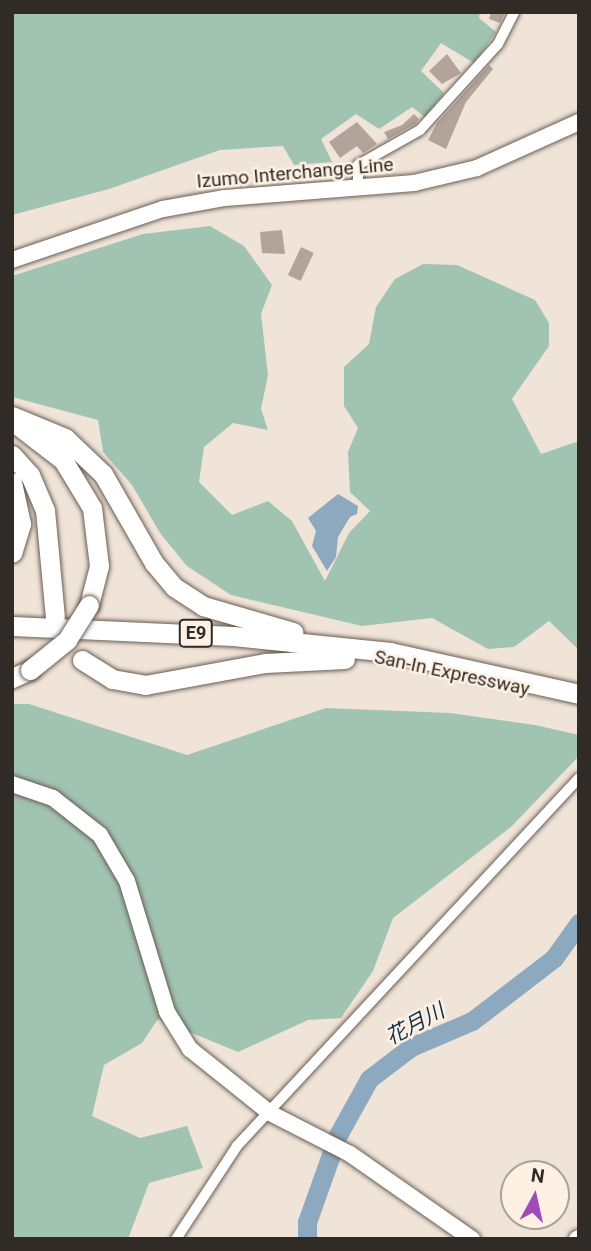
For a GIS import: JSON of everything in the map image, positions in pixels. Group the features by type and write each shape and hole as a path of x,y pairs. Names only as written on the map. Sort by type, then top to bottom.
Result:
{"highway":[{"path":"12,416 42,425 82,452 122,501 154,563 174,587 203,606 247,621 389,655"},
{"path":"12,422 63,460 92,508 99,566 89,605 67,640 21,674"},
{"path":"12,455 30,475 45,510 61,622"},
{"path":"12,482 21,524 12,553"},
{"name":"San-In Expressway","path":"12,626 61,622 324,646 389,655 566,693 579,701"},
{"path":"82,660 112,679 145,685 292,659 389,655"}],"street":[{"path":"358,188 358,165 420,130 498,44 513,12"},
{"name":"Izumo Interchange Line","path":"12,260 163,208 225,198 415,183 477,168 579,122"},
{"path":"176,1239 237,1146 579,778"},
{"path":"12,784 53,799 100,835 127,881 177,1033 205,1062 270,1112 349,1154 472,1239"}],"green space":[{"path":"12,12 480,12 479,18 496,32 474,63 441,43 421,71 444,93 425,117 412,107 379,129 356,114 321,139 332,162 294,165 283,146 220,150 109,189 12,215"},
{"path":"210,226 244,246 272,285 261,314 268,375 261,409 268,430 233,423 204,447 199,482 232,515 268,501 292,521 325,581 349,533 370,511 350,492 348,452 358,428 344,406 344,367 369,344 376,307 395,279 423,264 457,265 535,300 549,323 549,346 512,399 541,454 579,441 579,650 549,621 514,647 488,649 432,618 362,626 231,595 187,566 160,533 132,485 103,452 98,420 12,397 12,276 143,234"},
{"path":"12,704 29,704 187,755 326,708 450,713 535,725 579,735 579,756 511,827 393,918 373,971 341,1018 308,1020 238,1052 158,1019 142,1043 104,1065 92,1116 140,1138 187,1126 203,1168 149,1183 128,1239 12,1239"}],"water":[{"path":"338,494 358,506 357,514 350,517 338,537 336,557 327,571 312,546 316,531 308,518"}],"building":[{"path":"491,12 505,12 500,23 489,19"},
{"path":"447,54 461,73 442,84 429,71"},
{"path":"489,65 493,69 466,102 446,149 428,140 437,123"},
{"path":"414,114 419,119 415,124 388,139 384,132 402,125"},
{"path":"357,122 377,144 363,153 357,146 340,158 329,142"},
{"path":"282,230 285,254 262,253 260,232"},
{"path":"301,247 314,253 301,281 288,275"}],"waterway":[{"name":"花月川","path":"307,1239 307,1222 338,1135 369,1079 411,1047 472,1021 554,958 579,923"}]}
